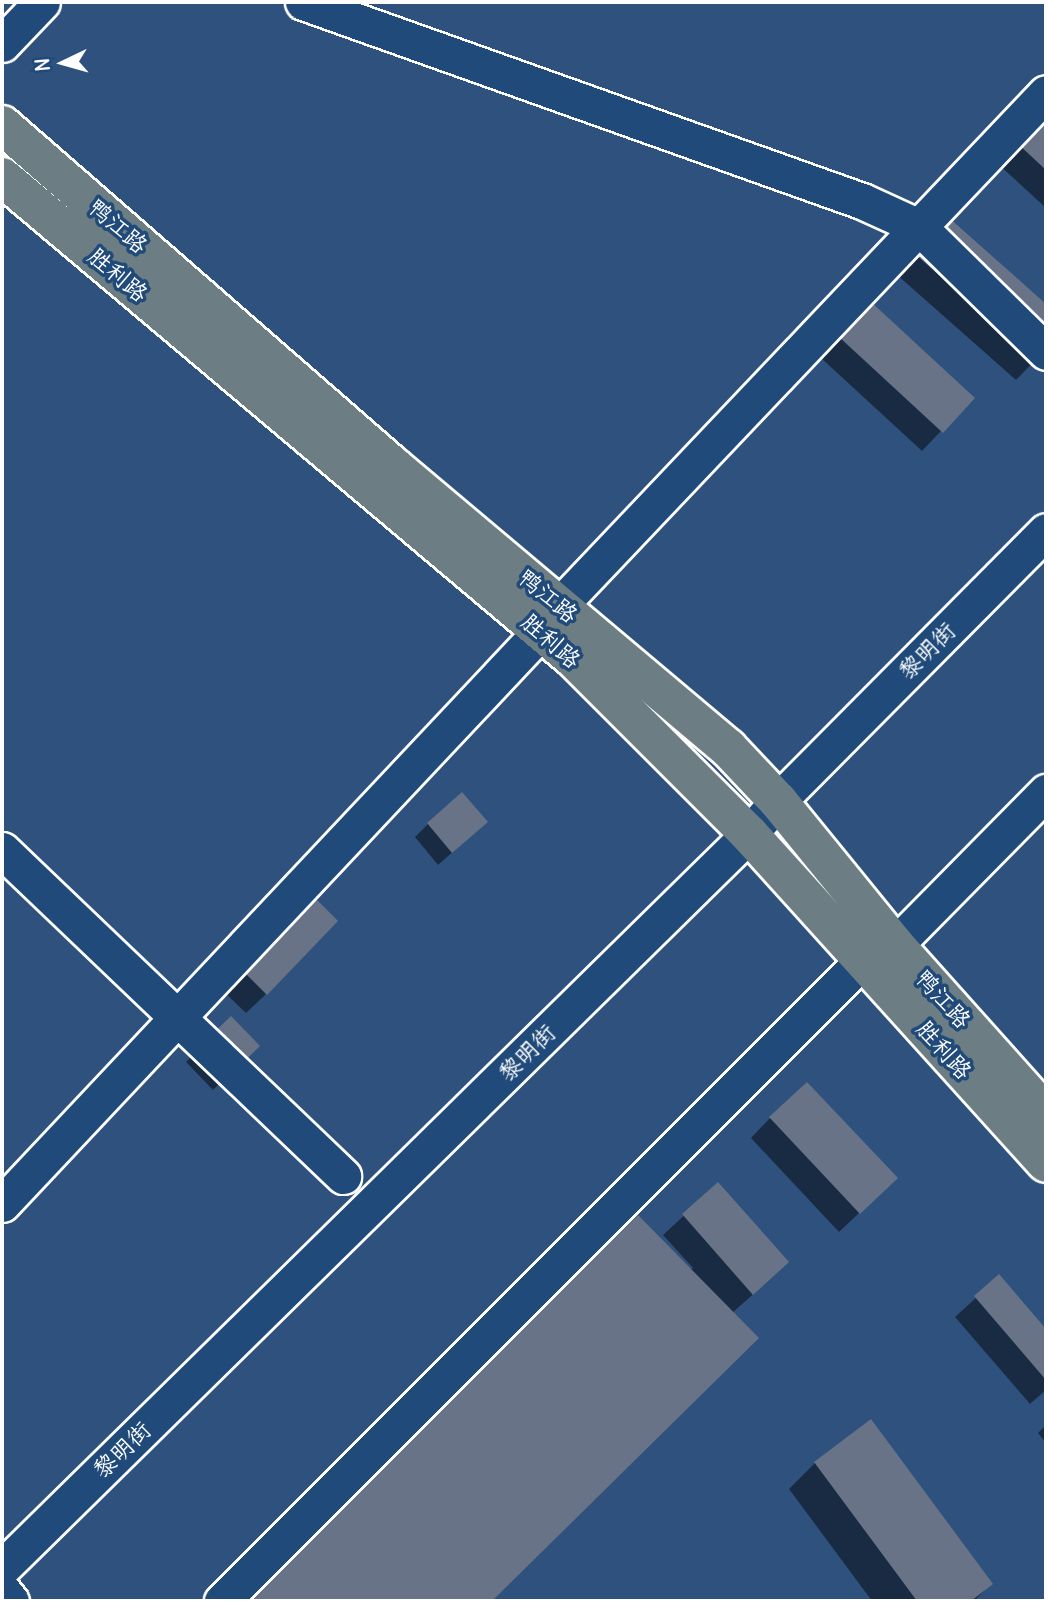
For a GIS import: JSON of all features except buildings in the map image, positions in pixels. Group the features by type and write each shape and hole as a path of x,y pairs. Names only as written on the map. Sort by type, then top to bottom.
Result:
{"main road":[{"name":"鸭江路","path":"2,125 393,466 550,619 728,748 778,801 879,952 1046,1114"},
{"name":"胜利路","path":"2,177 550,619 573,659 750,834 879,952 1046,1163"}],"street":[{"path":"2,44 42,2"},
{"path":"303,2 862,201 919,227 1046,352"},
{"path":"2,1204 1046,93"},
{"name":"黎明街","path":"2,1568 750,834 778,801 1046,531"},
{"path":"222,1601 879,952 1046,792"},
{"path":"2,850 343,1176"},
{"path":"2,1590 11,1601"}]}
